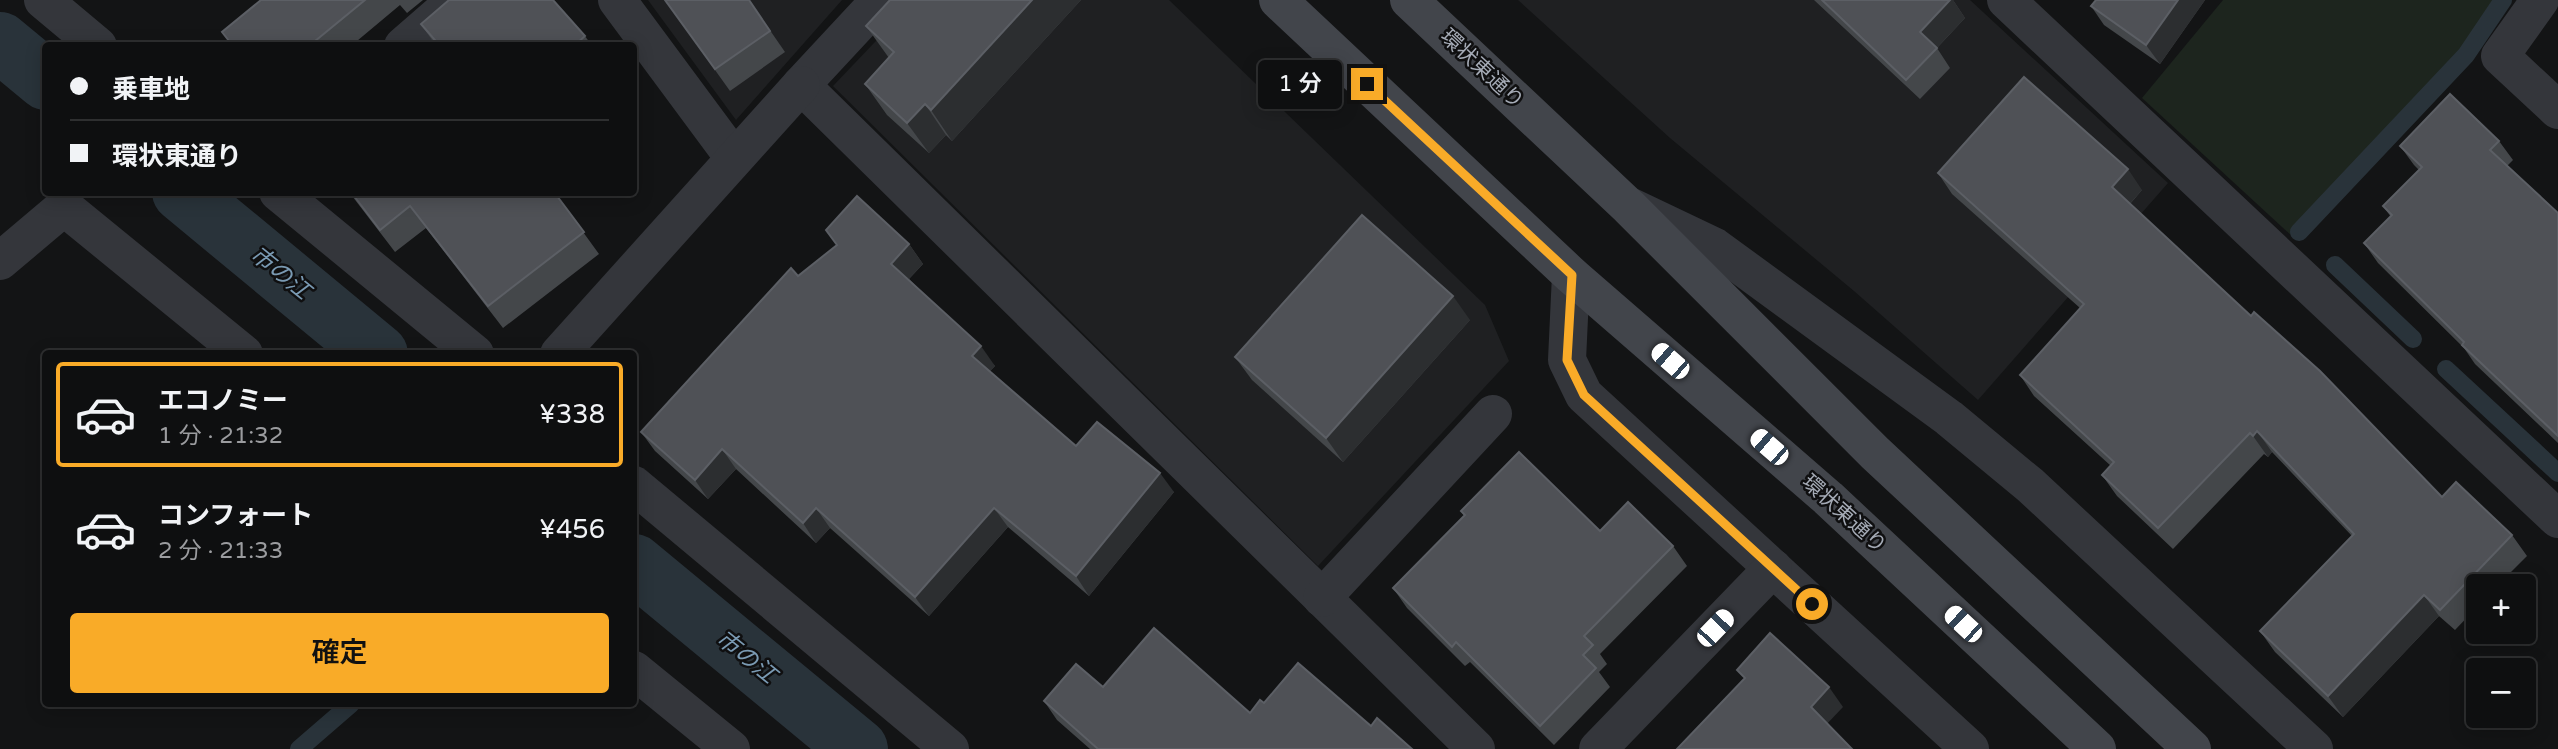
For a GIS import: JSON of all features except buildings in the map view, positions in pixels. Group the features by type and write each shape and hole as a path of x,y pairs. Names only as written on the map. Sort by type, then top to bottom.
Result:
{"main road":[{"name":"環状東通り","path":"1278,0 1572,275 1828,498 2097,749"},
{"name":"環状東通り","path":"1423,5 1629,206 1875,453 2192,749"}],"street":[{"path":"43,0 93,42"},
{"path":"408,42 456,0"},
{"path":"617,0 734,158"},
{"path":"563,350 800,85 880,0"},
{"path":"2006,0 2558,519"},
{"path":"2540,0 2500,56 2558,110"},
{"path":"800,85 1476,749"},
{"path":"283,196 470,350"},
{"path":"1629,206 1715,247 1950,418 2030,485 2314,749"},
{"path":"0,261 64,207 239,350"},
{"path":"1572,275 1567,360 1584,395 1970,749"},
{"path":"1322,598 1493,414"},
{"path":"637,488 950,749"},
{"path":"1598,749 1773,568"},
{"path":"637,672 731,749"}],"shaded area":[{"path":"648,0 842,0 736,120"},
{"path":"915,0 1169,0 1485,305 1509,361 1318,566 833,86"},
{"path":"1518,0 1970,0 2168,183 1978,400 1854,291 1670,138"},
{"path":"2223,0 2503,0 2466,55 2293,237 2142,98"}],"waterway":[{"path":"2299,232 2466,55 2503,0"},
{"name":"市の江","path":"0,42 42,77"},
{"name":"市の江","path":"187,196 373,350"},
{"path":"2335,265 2413,339"},
{"path":"2446,369 2558,473"},
{"name":"市の江","path":"637,566 858,749"},
{"path":"299,749 348,707"}],"route":[{"path":"1367,84 1572,275 1567,360 1584,395 1812,604"}]}
